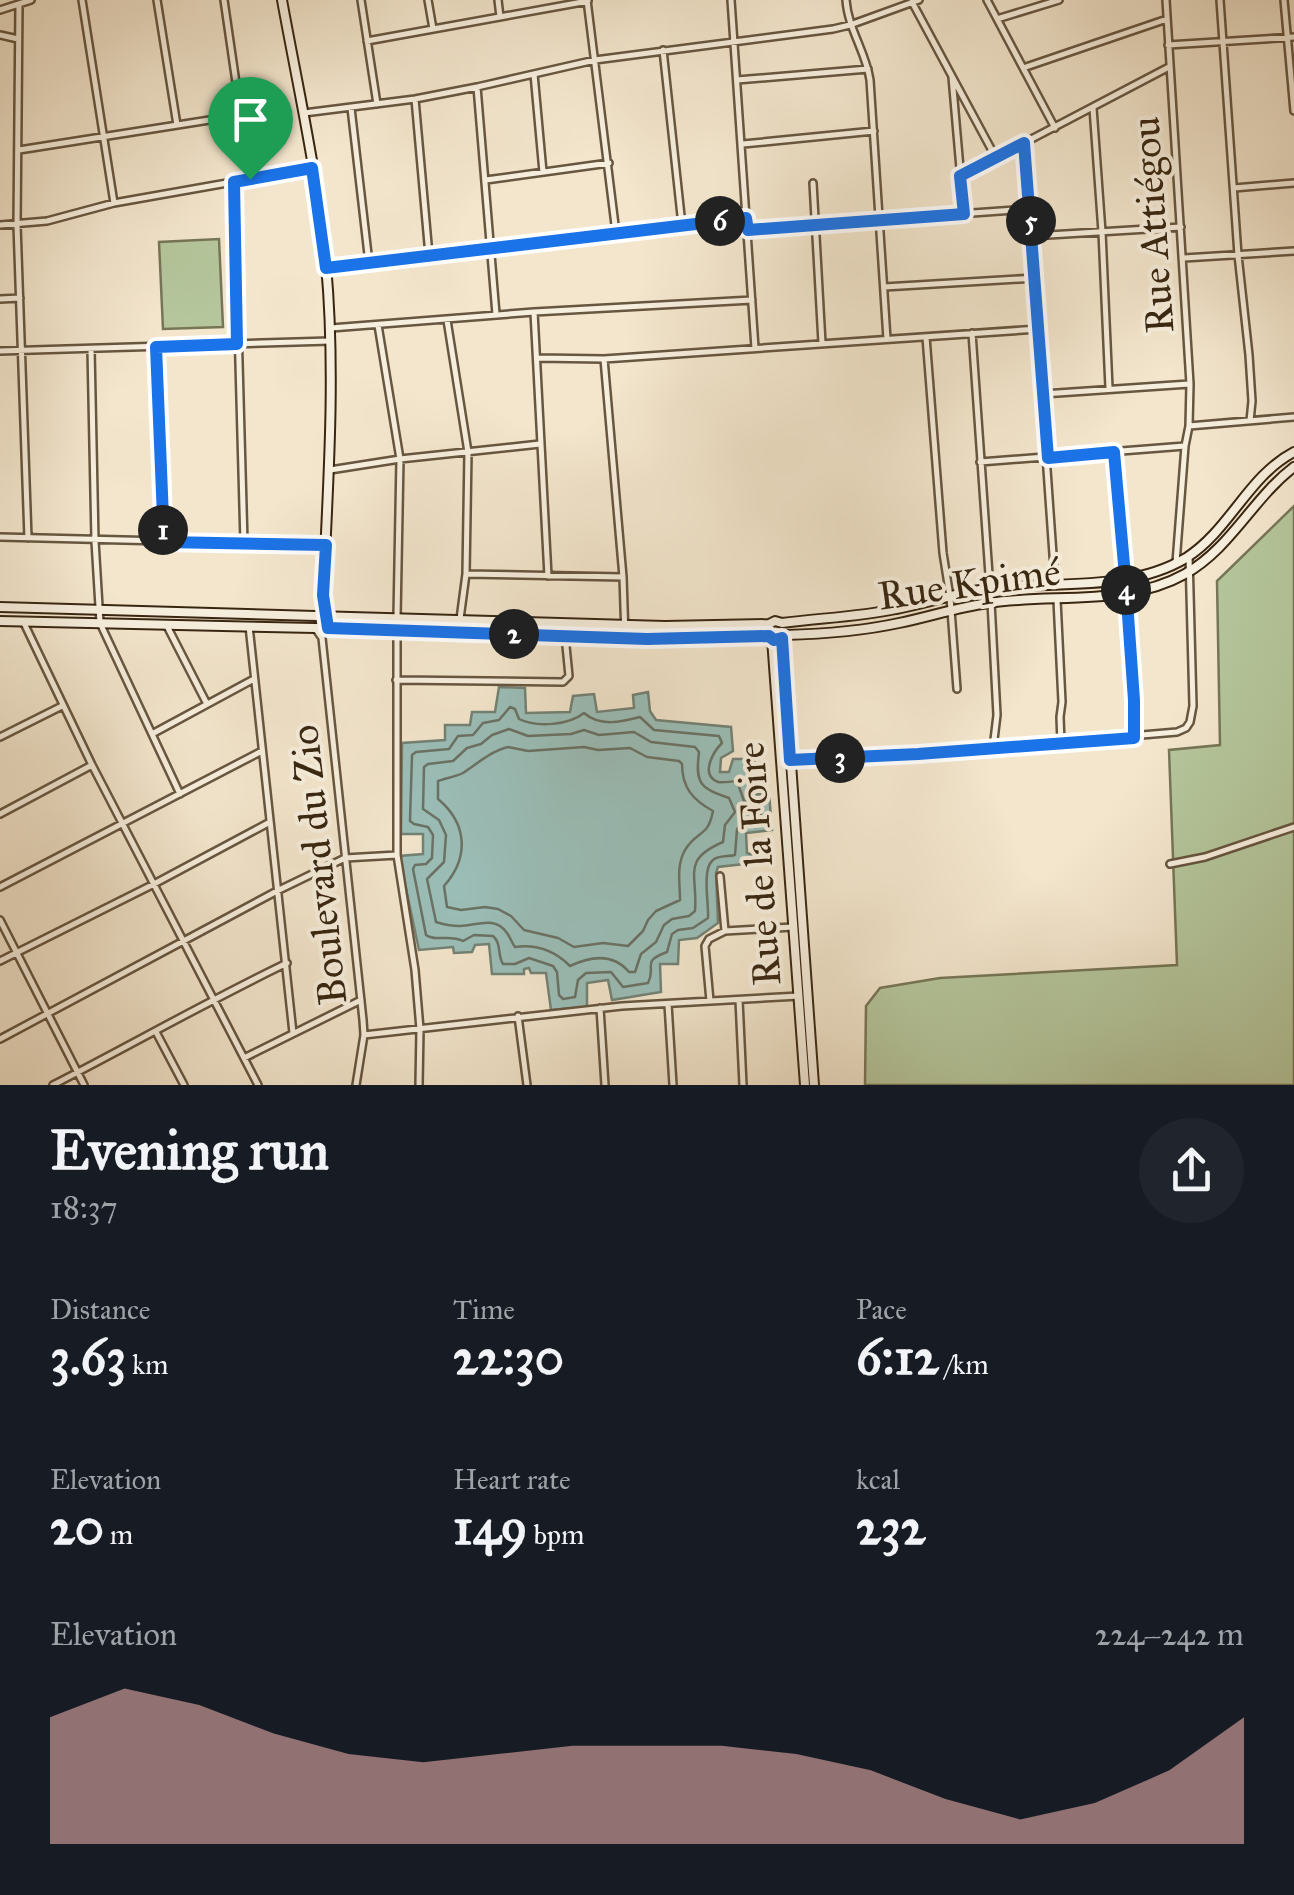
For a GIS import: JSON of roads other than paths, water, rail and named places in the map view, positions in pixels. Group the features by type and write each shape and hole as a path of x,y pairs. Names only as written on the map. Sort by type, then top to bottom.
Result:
{"main road":[{"path":"282,0 312,168 330,328 326,545 323,595 315,628"},
{"path":"0,606 665,626 770,624 884,611 990,588 1126,580 1176,562 1189,556 1227,520 1268,469 1294,452"},
{"name":"Rue Kpimé","path":"0,620 664,639 777,637 872,628 991,602 1126,593 1155,587 1189,572 1228,538 1268,489 1294,467"},
{"path":"323,595 328,628"},
{"path":"777,637 786,629 782,623"},
{"path":"770,624 767,630 777,637 790,760 803,996 814,1085"},
{"name":"Rue de la Foire","path":"777,637 793,928 803,996 805,1085"}],"street":[{"path":"0,0 1,10 31,0"},
{"path":"82,0 114,203"},
{"path":"157,0 177,126"},
{"path":"224,0 250,179"},
{"path":"361,0 377,104"},
{"path":"428,0 433,29"},
{"path":"498,0 500,17"},
{"path":"731,0 754,348"},
{"path":"846,0 850,25 868,68 887,339"},
{"path":"987,0 1054,128"},
{"path":"997,19 1058,0"},
{"name":"Rue Attiégou","path":"1166,0 1190,384 1176,562"},
{"path":"1220,0 1252,392 1250,421"},
{"path":"1284,0 1294,110"},
{"path":"367,41 588,1 616,233"},
{"path":"303,114 477,88 595,60 850,25 914,1 996,158"},
{"path":"19,4 18,225 28,538"},
{"path":"1023,68 1167,19"},
{"path":"0,35 18,39"},
{"path":"1168,45 1290,37"},
{"path":"663,50 682,225"},
{"path":"960,176 1169,67"},
{"path":"736,80 868,68"},
{"path":"534,74 543,172"},
{"path":"952,74 964,214"},
{"path":"477,88 496,314"},
{"path":"415,98 429,256"},
{"path":"351,108 369,264"},
{"path":"1093,108 1109,388"},
{"path":"20,150 240,115"},
{"path":"741,144 874,132"},
{"path":"1024,143 1055,584"},
{"path":"486,180 609,164"},
{"path":"0,226 47,221 114,203 312,168"},
{"path":"234,182 244,544"},
{"path":"812,183 822,343"},
{"path":"1234,188 1294,183"},
{"path":"748,230 1030,209"},
{"path":"326,268 746,218"},
{"path":"1032,236 1181,226"},
{"path":"1184,258 1294,250"},
{"path":"884,287 1035,278"},
{"path":"0,299 20,298"},
{"path":"330,328 752,300"},
{"path":"534,312 548,576"},
{"path":"447,320 468,452 466,574 460,619"},
{"path":"378,325 400,459 397,617"},
{"path":"537,358 604,358 1038,329"},
{"path":"972,334 990,588"},
{"path":"926,337 958,689"},
{"path":"0,351 330,341"},
{"path":"156,347 164,542"},
{"path":"91,349 94,541 100,623 180,794"},
{"path":"604,358 625,637"},
{"path":"1042,394 1190,384"},
{"path":"1189,426 1294,417"},
{"path":"328,471 540,444"},
{"path":"980,462 1185,446"},
{"path":"1114,452 1126,580 1134,738"},
{"path":"0,536 326,545"},
{"path":"790,760 1134,738 1186,728 1193,706 1189,556"},
{"path":"466,574 623,577"},
{"path":"1056,597 1061,743"},
{"path":"991,602 997,715 992,748"},
{"path":"23,621 62,706 258,1085"},
{"path":"167,626 206,704"},
{"path":"249,626 294,1034"},
{"name":"Boulevard du Zio","path":"315,628 322,638 361,1000 364,1035 356,1085"},
{"path":"322,638 328,628"},
{"path":"397,631 397,855 415,970 419,1085"},
{"path":"396,680 563,682 568,676 565,636"},
{"path":"152,734 254,679"},
{"path":"1,734 62,706"},
{"path":"0,888 262,751"},
{"path":"0,814 92,765"},
{"path":"0,961 270,822"},
{"path":"1170,864 1205,857 1294,827"},
{"path":"0,1039 278,890 346,858 397,855"},
{"path":"720,876 725,931"},
{"path":"0,920 84,1085"},
{"path":"710,1002 706,946 709,939 725,931 793,928"},
{"path":"53,1085 286,963"},
{"path":"364,1035 600,1008 803,996"},
{"path":"244,1058 361,1000"},
{"path":"738,1000 743,1085"},
{"path":"668,1004 673,1085"},
{"path":"600,1008 605,1085"},
{"path":"518,1016 526,1085"},
{"path":"156,1032 184,1085"}],"water":[{"path":"499,687 525,688 526,713 570,712 573,696 594,694 597,712 634,708 633,695 648,692 650,711 656,720 731,727 733,751 721,758 720,772 729,772 733,759 752,759 761,770 749,779 751,795 769,793 772,830 746,833 747,853 760,857 753,863 718,867 718,923 697,938 679,940 678,964 660,964 661,992 612,1000 608,980 587,983 587,1007 551,1010 546,973 531,973 529,968 524,969 524,974 492,974 489,944 475,945 472,952 454,953 453,947 419,950 399,856 423,854 423,834 401,834 402,743 445,740 445,725 470,725 472,712 495,712"}]}
